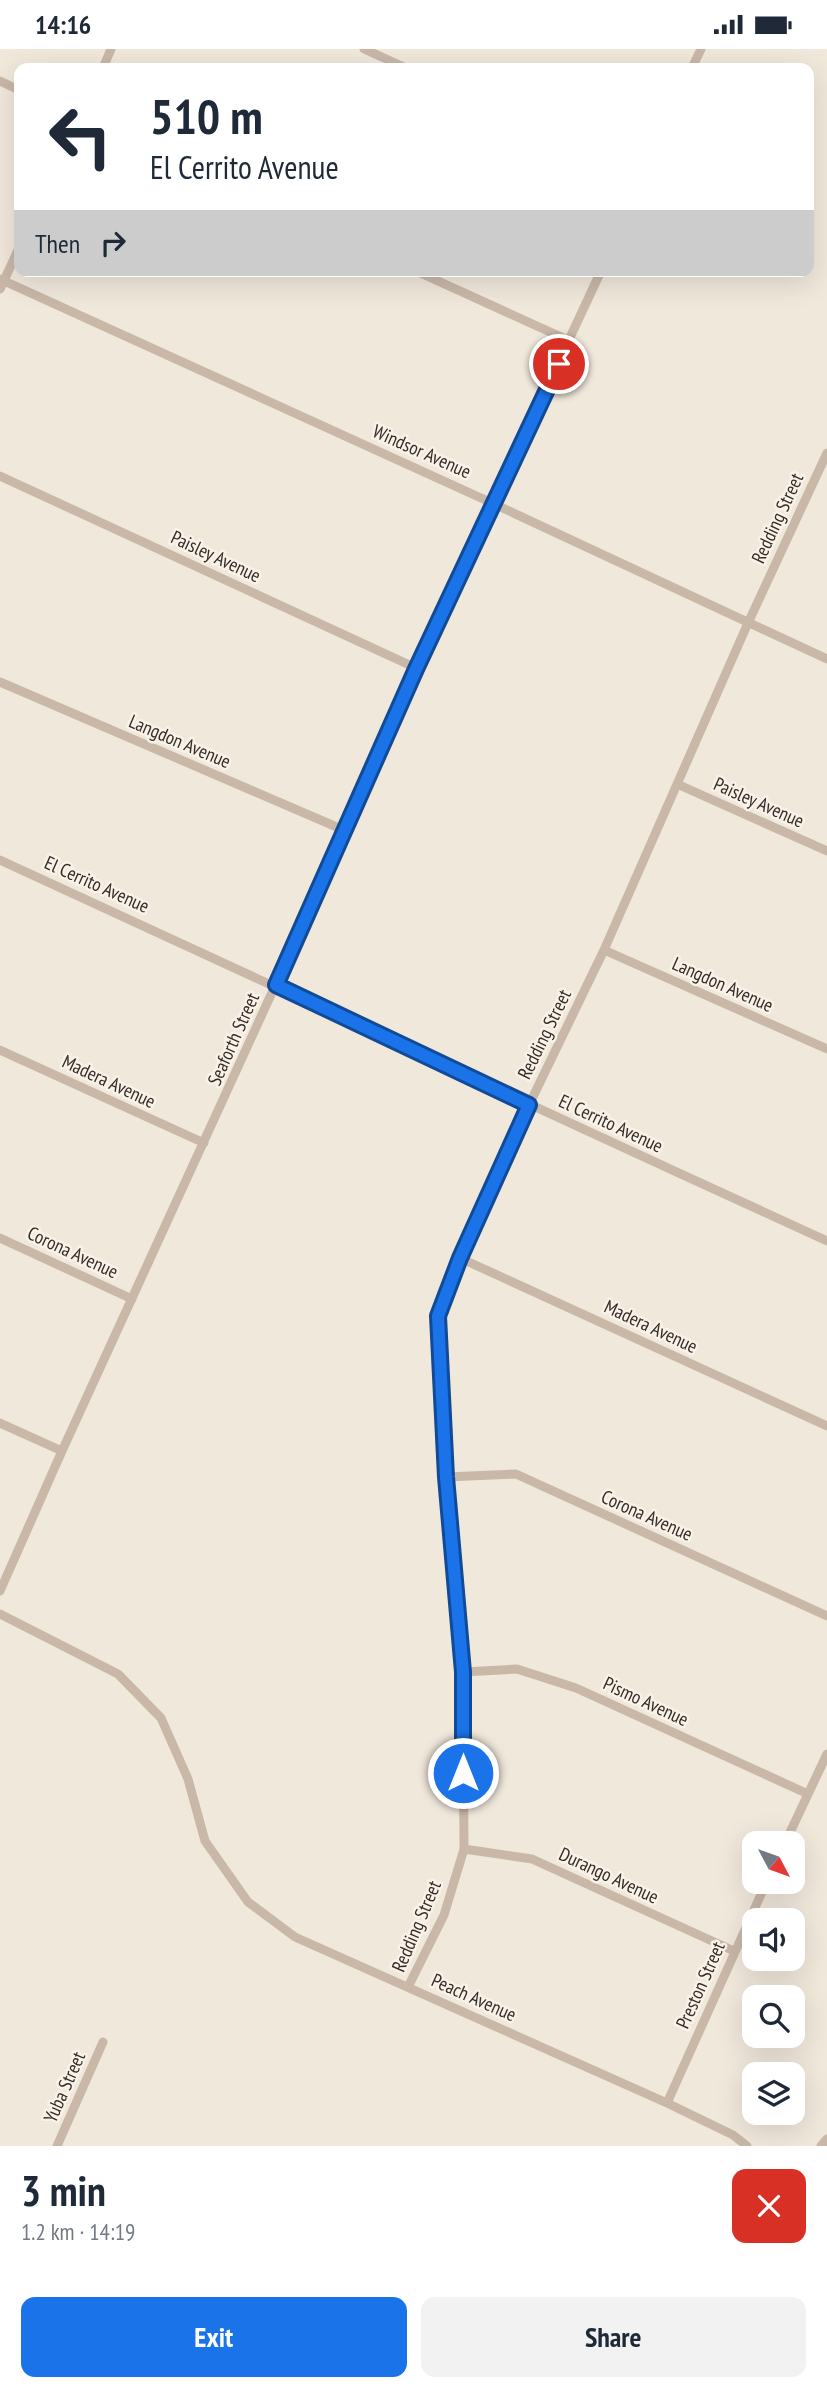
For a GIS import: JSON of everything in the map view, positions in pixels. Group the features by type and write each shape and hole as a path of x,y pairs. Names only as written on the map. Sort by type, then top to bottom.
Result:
{"street":[{"path":"364,49 395,63"},
{"path":"1,283 14,258"},
{"path":"429,277 570,341"},
{"name":"Seaforth Street","path":"0,1591 346,831 416,669 598,277"},
{"name":"Windsor Avenue","path":"1,283 492,503 827,659"},
{"name":"Redding Street","path":"408,1987 444,1915 464,1849 463,1672 446,1477 438,1316 460,1258 529,1105 604,950 748,623 826,455"},
{"name":"Paisley Avenue","path":"0,476 416,669"},
{"name":"Langdon Avenue","path":"0,682 346,831"},
{"name":"Paisley Avenue","path":"677,784 827,851"},
{"name":"El Cerrito Avenue","path":"0,860 827,1241"},
{"name":"Langdon Avenue","path":"604,950 827,1049"},
{"name":"Madera Avenue","path":"0,1050 204,1143"},
{"name":"Corona Avenue","path":"0,1238 132,1299"},
{"name":"Madera Avenue","path":"460,1258 827,1426"},
{"path":"0,1423 62,1451"},
{"name":"Corona Avenue","path":"446,1477 516,1474 827,1616"},
{"name":"Peach Avenue","path":"0,1614 118,1674 161,1718 188,1779 205,1841 248,1902 295,1937 667,2103 733,2135 747,2146"},
{"name":"Pismo Avenue","path":"463,1672 517,1669 576,1688 808,1794"},
{"path":"791,1831 827,1754"},
{"name":"Durango Avenue","path":"464,1849 532,1859 734,1951"},
{"name":"Preston Street","path":"667,2103 761,1894"},
{"name":"Yuba Street","path":"57,2146 103,2042"},
{"path":"821,2146 827,2139"}],"route":[{"path":"463,1773 463,1672 446,1477 438,1316 460,1258 529,1105 276,985 416,669 559,364"}]}
